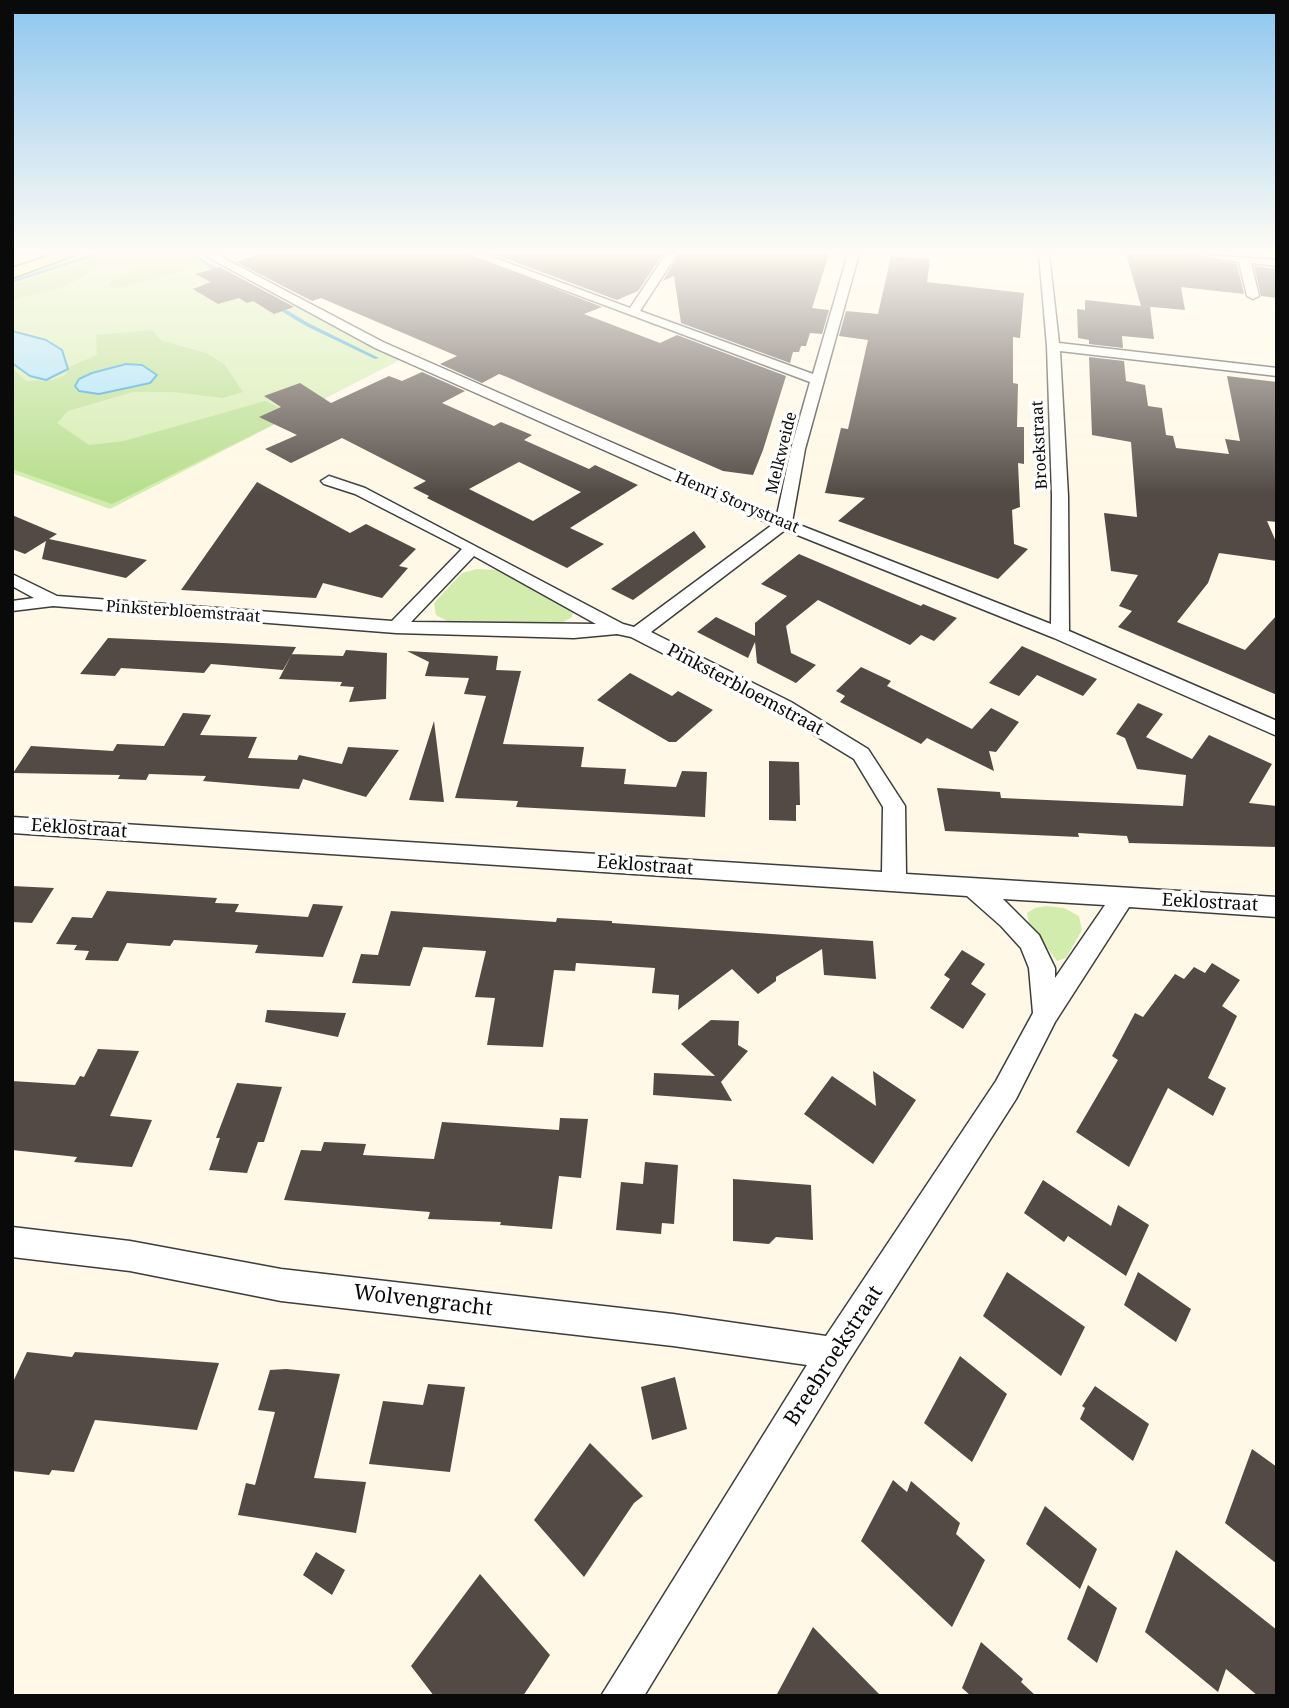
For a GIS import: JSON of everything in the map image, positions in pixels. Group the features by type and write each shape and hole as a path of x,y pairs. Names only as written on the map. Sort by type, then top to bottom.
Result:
{"street":[{"name":"Henri Storystraat","path":"358,334 783,524 1060,634 1277,729"},
{"path":"687,334 819,381"},
{"name":"Melkweide","path":"783,524 798,449 832,334"},
{"name":"Broekstraat","path":"1052,334 1060,496 1060,634"},
{"path":"1053,346 1277,372"},
{"name":"Pinksterbloemstraat","path":"329,481 360,491 472,548 617,628 636,633 785,707 861,754 894,806 894,882"},
{"path":"636,633 664,616 783,524"},
{"path":"396,627 472,548"},
{"name":"Pinksterbloemstraat","path":"12,579 53,601"},
{"name":"Pinksterbloemstraat","path":"12,606 53,601 396,627 574,632 617,628"},
{"name":"Eeklostraat","path":"12,825 1277,907"},
{"path":"975,889 1010,919 1030,942 1042,968 1046,1014"},
{"name":"Breebroekstraat","path":"621,1696 834,1353 1006,1090 1046,1014 1123,897"},
{"name":"Wolvengracht","path":"12,1242 131,1256 281,1285 673,1330 834,1353"}],"green space":[{"path":"12,334 349,334 400,360 110,509 12,473"},
{"path":"155,334 162,341 206,353 224,364 243,392 223,398 173,392 133,392 68,411 57,423 89,445 124,441 265,401 293,415 112,504 12,469 12,368 26,381 53,380 64,376 71,366 97,355 96,335"},
{"path":"477,569 498,570 573,611 572,617 560,624 447,621 436,615 434,603 462,573"},
{"path":"1046,906 1064,908 1079,916 1082,930 1066,958 1057,961 1029,923 1027,913"}],"water":[{"path":"12,334 22,334 46,340 62,350 68,369 46,380 30,376 12,363"},
{"path":"126,364 142,365 157,375 150,383 99,394 79,391 75,386 79,379 92,373"}],"building":[{"path":"405,334 636,334 660,343 677,335 786,376 753,475 723,471 499,374 482,383 440,364 457,356"},
{"path":"710,334 810,334 806,346 801,346 799,352 793,352 790,363"},
{"path":"840,334 1020,334 1020,338 1013,337 1013,383 1018,384 1017,427 1024,427 1024,464 1018,463 1020,507 1012,510 1014,544 1028,549 998,579 838,521 865,498 825,493 841,428 848,429 868,340 839,336"},
{"path":"1078,334 1153,334 1154,339 1122,336 1123,348 1089,344 1089,340 1078,338"},
{"path":"1089,357 1124,361 1126,381 1145,385 1148,406 1162,408 1166,435 1173,436 1176,448 1229,454 1225,439 1240,441 1227,376 1277,382 1277,522 1267,521 1277,544 1277,561 1219,553 1208,583 1177,622 1245,650 1277,615 1277,695 1118,627 1132,611 1119,606 1138,575 1111,571 1104,513 1137,517 1131,442 1092,435"},
{"path":"422,372 465,391 442,403 494,426 501,422 532,435 524,440 589,469 595,465 638,485 570,528 604,544 567,568 427,498 429,496 413,488 426,481 342,438 291,463 265,449 297,435 259,417 281,407 264,396 300,383 331,403 389,376 402,381","holes":["519,462 581,492 533,521 469,489"]},
{"path":"257,482 350,533 366,524 416,549 399,566 408,568 382,598 323,583 316,598 181,590"},
{"path":"12,515 57,534 49,539 147,560 126,578 42,559 46,541 25,554 12,549"},
{"path":"694,531 706,547 633,600 611,589"},
{"path":"799,554 921,606 923,604 957,618 934,641 921,635 910,645 818,600 786,626 791,653 816,665 796,683 757,663 755,642 748,658 697,632 716,617 755,636 755,623 787,596 761,584"},
{"path":"108,638 296,647 283,670 211,664 204,673 121,668 115,676 80,674"},
{"path":"1022,646 1097,679 1083,696 1037,675 1019,696 989,683"},
{"path":"346,650 387,653 386,699 349,702 354,687 340,686 342,682 279,679 292,654 343,656"},
{"path":"407,651 498,656 496,670 521,671 503,744 584,747 581,767 626,769 624,784 676,787 682,771 707,772 705,817 516,807 518,801 455,798 486,696 464,694 469,678 425,676 429,662"},
{"path":"861,667 891,681 887,686 972,729 991,708 1019,722 996,752 989,751 994,771 927,738 921,744 840,702 845,696 836,691"},
{"path":"630,673 672,696 678,691 713,710 676,742 669,742 597,700"},
{"path":"1138,703 1163,714 1146,737 1192,759 1209,735 1272,764 1249,803 1277,806 1277,847 1129,843 1127,836 1078,833 1079,837 945,831 937,788 1000,792 1001,798 1183,806 1186,775 1137,769 1125,738 1116,734"},
{"path":"183,713 211,715 200,735 257,737 248,758 297,760 299,755 342,764 348,747 399,750 366,797 303,779 299,789 203,781 206,776 149,774 146,780 118,779 120,775 13,773 31,746 113,751 117,744 164,746"},
{"path":"434,721 444,802 409,800"},
{"path":"769,761 799,762 800,805 796,805 796,821 769,820"},
{"path":"12,886 54,888 32,923 12,922"},
{"path":"107,891 217,898 215,903 239,904 235,912 308,917 313,904 343,906 323,957 255,953 258,945 174,940 170,946 127,943 118,961 85,960 89,951 74,950 77,945 56,944 72,917 92,918"},
{"path":"391,911 556,922 557,918 612,921 873,941 876,979 824,975 822,949 776,977 776,981 758,994 732,969 678,1010 679,995 652,993 655,968 576,963 575,971 554,970 543,1047 487,1045 495,998 475,997 486,951 423,947 410,986 352,983 361,954 378,955"},
{"path":"962,950 985,964 971,984 986,994 963,1029 930,1008 950,979 944,975"},
{"path":"1212,963 1240,980 1222,1006 1237,1016 1208,1078 1226,1088 1213,1116 1168,1088 1129,1167 1076,1132 1118,1060 1112,1056 1135,1013 1143,1017 1175,974 1184,979 1194,967 1205,973"},
{"path":"267,1010 346,1013 338,1037 265,1022"},
{"path":"711,1020 739,1021 738,1045 748,1051 721,1082 732,1101 653,1095 654,1073 715,1076 681,1044"},
{"path":"98,1049 139,1051 110,1116 152,1120 132,1167 74,1162 77,1157 12,1150 12,1081 75,1085 80,1076 84,1077"},
{"path":"873,1071 916,1100 873,1164 804,1114 832,1076 876,1106"},
{"path":"237,1083 282,1087 264,1142 258,1142 247,1173 209,1170 220,1138 216,1138"},
{"path":"560,1118 588,1119 581,1178 559,1176 552,1229 500,1225 501,1222 428,1219 430,1212 284,1200 301,1150 321,1151 324,1142 366,1144 363,1155 434,1159 442,1122 559,1130"},
{"path":"645,1162 678,1165 674,1224 662,1223 661,1234 616,1230 621,1182 643,1184"},
{"path":"733,1179 811,1185 813,1240 776,1237 769,1244 733,1241"},
{"path":"1043,1180 1111,1226 1118,1205 1149,1225 1126,1276 1068,1236 1064,1242 1024,1213"},
{"path":"1007,1272 1085,1327 1061,1376 983,1316"},
{"path":"1138,1272 1191,1309 1176,1342 1124,1305"},
{"path":"27,1352 72,1357 75,1352 219,1363 197,1430 95,1420 74,1472 52,1470 49,1475 12,1471 12,1384"},
{"path":"960,1356 1007,1394 972,1462 924,1423"},
{"path":"270,1370 340,1374 314,1478 366,1482 356,1533 238,1515 246,1483 255,1485 275,1412 258,1410"},
{"path":"675,1377 687,1429 652,1440 641,1387"},
{"path":"428,1384 465,1387 450,1472 369,1464 383,1401 423,1405"},
{"path":"1095,1386 1149,1424 1133,1461 1080,1419 1085,1408 1082,1406"},
{"path":"590,1443 643,1496 634,1503 584,1577 534,1520"},
{"path":"1252,1449 1277,1467 1277,1564 1225,1523"},
{"path":"893,1480 907,1492 911,1481 960,1523 956,1534 985,1560 952,1627 861,1541"},
{"path":"1045,1506 1097,1549 1080,1589 1026,1544"},
{"path":"1176,1550 1277,1630 1277,1696 1258,1696 1226,1669 1218,1692 1145,1632"},
{"path":"316,1552 345,1570 332,1595 303,1575"},
{"path":"480,1574 550,1655 523,1696 434,1696 411,1666"},
{"path":"1088,1585 1117,1608 1097,1663 1067,1639"},
{"path":"813,1627 881,1696 776,1696"},
{"path":"981,1642 1023,1679 1021,1682 1036,1696 971,1696 962,1688"}],"waterway":[{"path":"326,334 377,358"}]}
